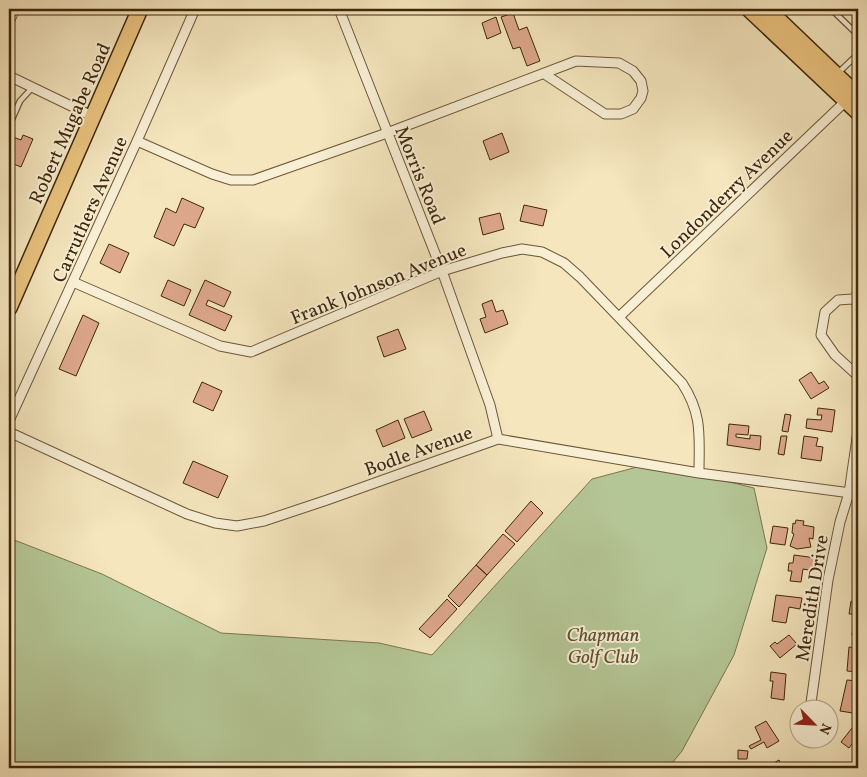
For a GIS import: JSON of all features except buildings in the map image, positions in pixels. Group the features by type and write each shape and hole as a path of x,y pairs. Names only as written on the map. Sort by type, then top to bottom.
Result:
{"main road":[{"name":"Robert Mugabe Road","path":"9,308 140,9"},
{"path":"749,9 853,96"},
{"path":"767,9 836,75 853,96 858,112"}],"street":[{"path":"9,22 14,9"},
{"name":"Carruthers Avenue","path":"9,421 138,141 195,9"},
{"name":"Morris Road","path":"339,9 442,271 490,405 498,438"},
{"path":"138,141 212,174 230,180 253,180 546,75 576,61 598,60 619,63 633,71 641,81 644,91 632,109 621,114 605,114 546,75"},
{"path":"9,76 94,117"},
{"name":"Londonderry Avenue","path":"619,317 853,96"},
{"name":"Frank Johnson Avenue","path":"73,282 220,346 251,352 442,271 522,249 542,252 564,262 669,367 694,401 699,421 699,473"},
{"path":"858,302 838,300 825,312 821,335 835,355 858,376"},
{"name":"Meredith Drive","path":"811,700 828,580 840,522 854,494 858,431"},
{"name":"Bodle Avenue","path":"9,432 187,514 237,526 264,521 327,500 498,438 699,473 854,494"}],"lane":[{"path":"830,9 858,35"},
{"path":"836,75 858,54"},
{"path":"9,126 20,101 32,88"}],"green space":[{"name":"Chapman Golf Club","path":"641,466 697,474 754,488 767,548 734,655 682,751 668,768 9,768 9,538 102,574 221,633 379,643 432,655 592,479"}]}
